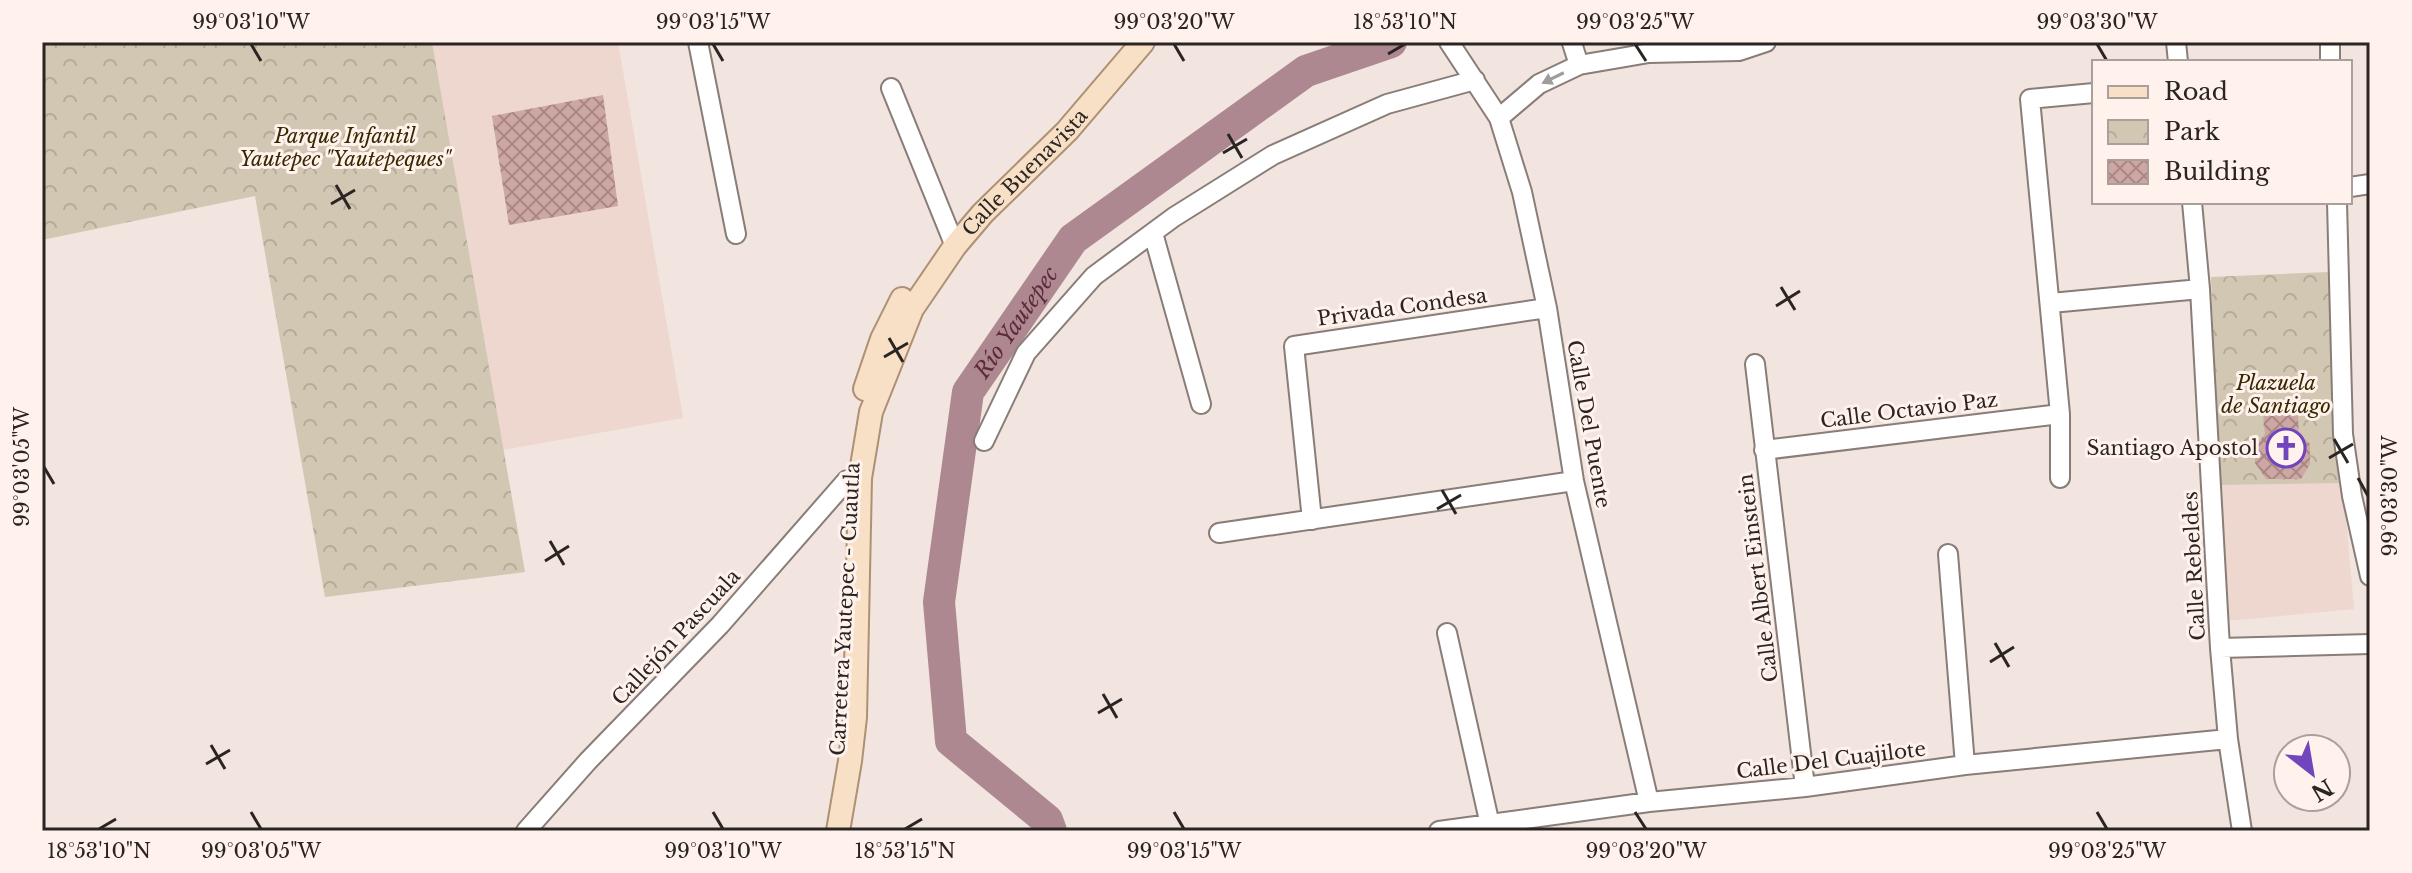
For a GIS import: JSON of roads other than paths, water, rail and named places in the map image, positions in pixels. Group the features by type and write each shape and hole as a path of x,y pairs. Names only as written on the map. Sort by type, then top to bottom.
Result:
{"main road":[{"name":"Calle Buenavista","path":"907,304 952,239 1127,42"},
{"name":"Calle Buenavista","path":"952,239 1067,131 1143,42"},
{"name":"Carretera Yautepec - Cuautla","path":"825,831 855,717 854,479 871,412 907,304"},
{"name":"Carretera Yautepec - Cuautla","path":"838,831 845,760"}],"street":[{"path":"698,42 736,234"},
{"name":"Calle Del Puente","path":"1449,42 1499,118 1522,192 1547,308 1574,481 1649,802"},
{"path":"1574,42 1579,65"},
{"path":"1499,118 1539,84 1579,65 1649,53 1739,51 1766,42"},
{"path":"984,441 1026,353 1094,276 1174,217 1273,155 1387,104 1475,80"},
{"path":"891,88 952,239"},
{"path":"2060,478 2060,414 2030,99 2092,93"},
{"name":"Calle Rebeldes","path":"2192,204 2200,289 2220,648 2228,739 2242,831"},
{"path":"2337,204 2343,434 2352,496 2370,576"},
{"path":"1153,233 1201,404"},
{"path":"2051,303 2200,289"},
{"name":"Privada Condesa","path":"1312,520 1294,346 1547,308"},
{"name":"Calle Albert Einstein","path":"1755,364 1805,787"},
{"name":"Calle Octavio Paz","path":"1764,450 2060,414"},
{"name":"Callejón Pascuala","path":"526,831 854,479"},
{"path":"1219,533 1574,481"},
{"path":"1948,554 1965,765"},
{"path":"1447,633 1490,825"},
{"path":"2220,648 2370,644"},
{"name":"Calle Del Cuajilote","path":"1439,831 1649,802 1805,787 1965,765 2228,739"}],"waterway":[{"name":"Río Yautepec","path":"1051,831 1047,820 951,741 939,602 968,392 1073,239 1306,71 1391,42"}],"place":[{"name":"Santiago Apostol","path":"2286,448"}],"park label":[{"name":"Parque Infantil Yautepec \"Yautepeques\"","path":"345,148"},
{"name":"Plazuela de Santiago","path":"2276,394"}]}
